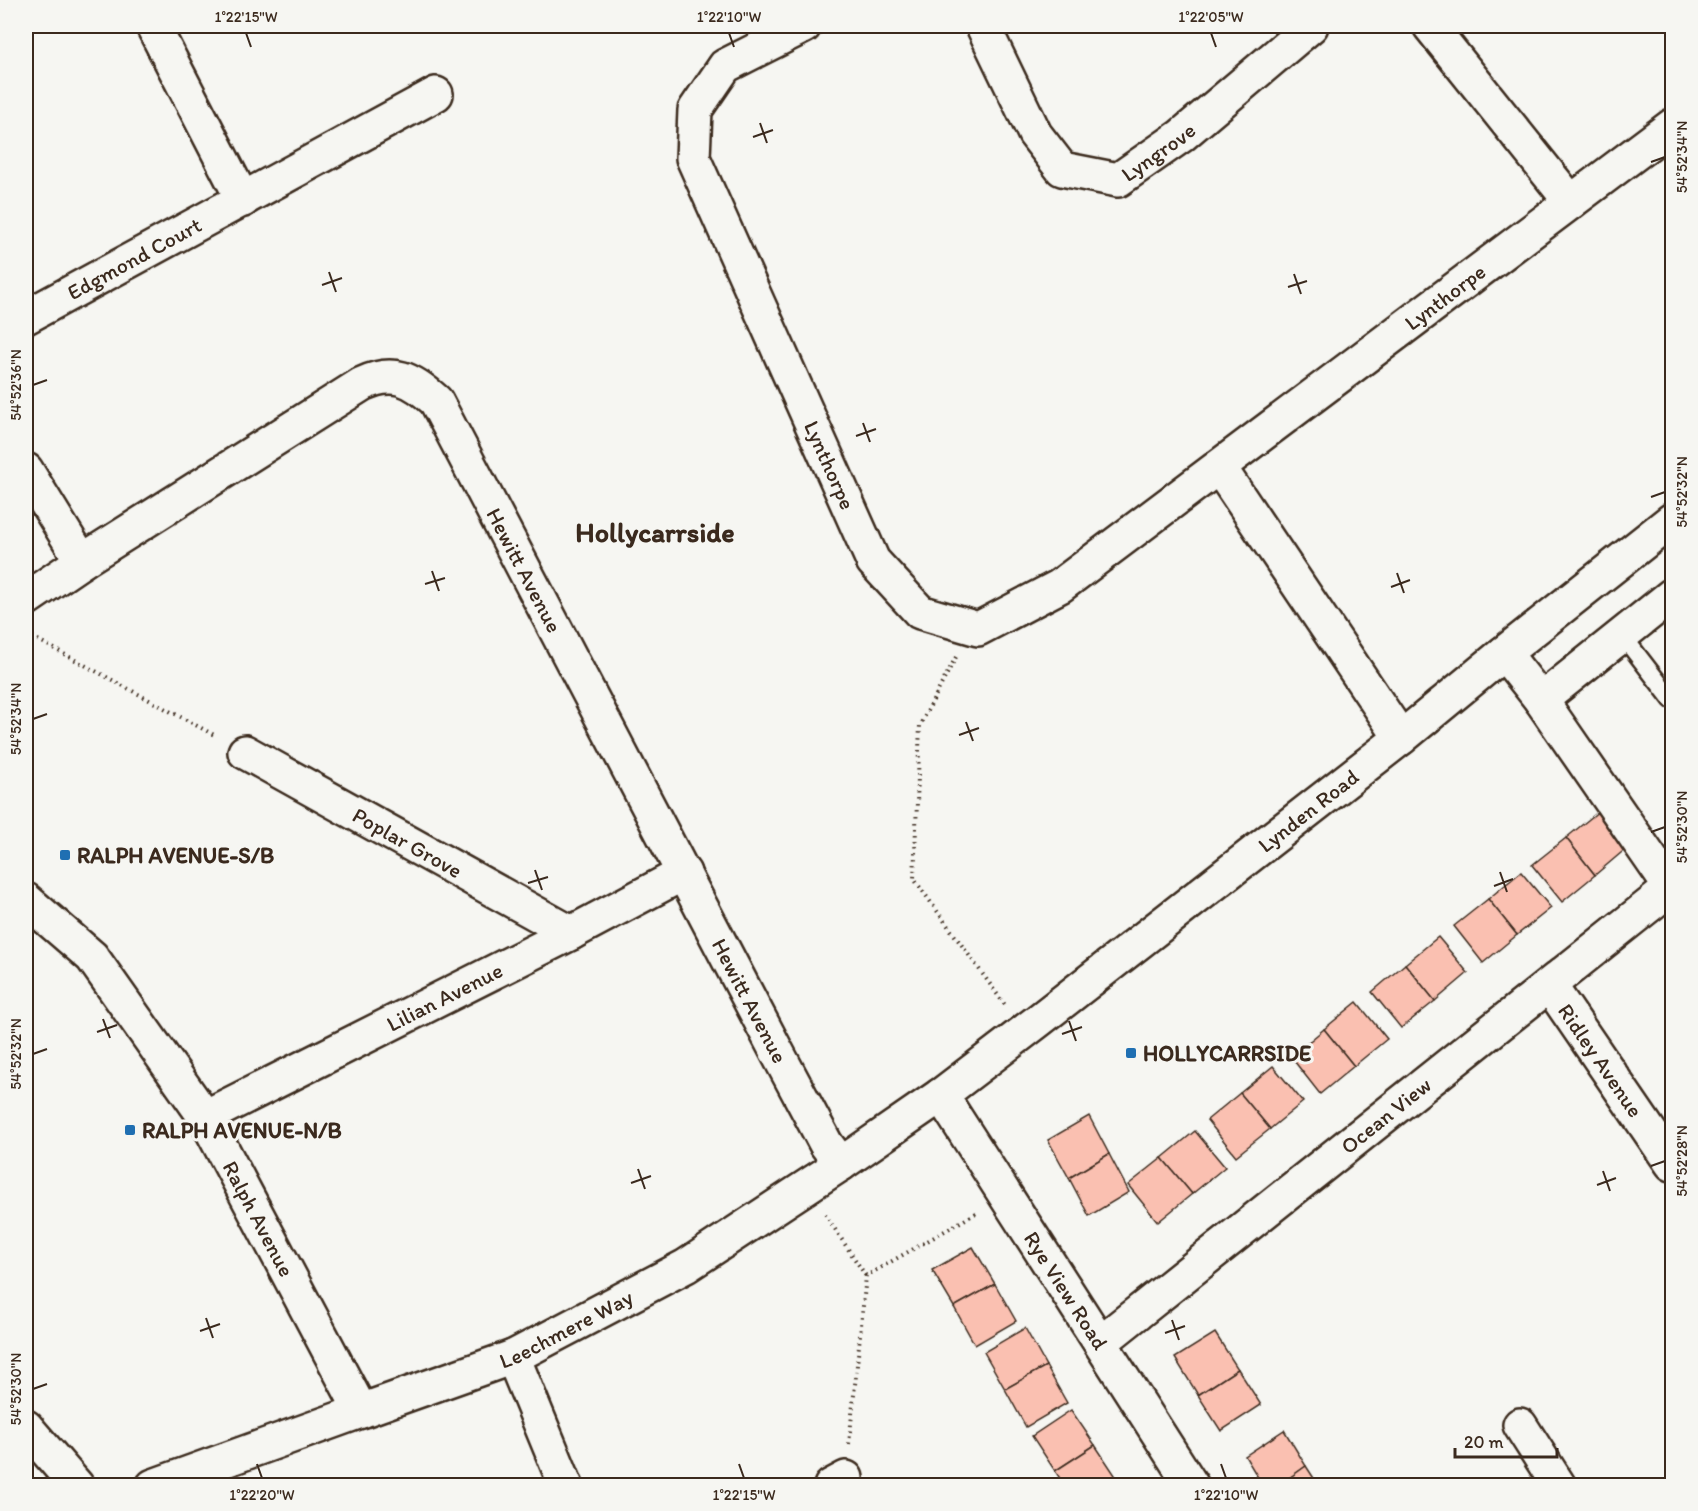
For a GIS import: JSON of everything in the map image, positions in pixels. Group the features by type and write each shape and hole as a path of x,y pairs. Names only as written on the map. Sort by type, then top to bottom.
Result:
{"street":[{"path":"153,26 243,200"},
{"name":"Lynthorpe","path":"804,26 725,66 695,110 693,158 873,561 920,612 978,629 1060,586 1672,126"},
{"name":"Lyngrove","path":"983,26 1035,134 1062,169 1118,180 1181,136 1311,26"},
{"path":"1430,26 1571,202"},
{"name":"Edgmond Court","path":"26,317 436,94"},
{"name":"Hewitt Avenue","path":"26,599 82,561 362,384 382,376 410,381 424,390 436,400 826,1144 841,1164"},
{"path":"1219,467 1401,738"},
{"path":"26,470 82,561"},
{"name":"Lynden Road","path":"941,1095 1401,738 1672,520"},
{"path":"1541,700 1672,595"},
{"path":"1504,653 1541,700 1672,888"},
{"name":"Poplar Grove","path":"245,752 571,933"},
{"name":"Lilian Avenue","path":"205,1117 571,933 684,873"},
{"name":"Ocean View","path":"1101,1342 1672,888"},
{"name":"Ralph Avenue","path":"26,900 92,957 205,1117 361,1411"},
{"name":"Ridley Avenue","path":"1550,986 1672,1164"},
{"name":"Leechmere Way","path":"153,1485 513,1357 686,1266 941,1095"},
{"name":"Rye View Road","path":"941,1095 1192,1485"},
{"path":"513,1357 566,1485"},
{"path":"1520,1425 1559,1485"},
{"path":"26,1427 77,1485"}],"lane":[{"path":"1622,635 1672,700"}],"path":[{"path":"971,627 920,725 914,879 1024,1032"},
{"path":"26,633 245,752"},
{"path":"807,1187 866,1276 838,1482"},
{"path":"866,1276 1006,1196"}],"building":[{"path":"1599,811 1628,847 1595,875 1566,838"},
{"path":"1566,838 1595,875 1562,902 1532,865"},
{"path":"1521,872 1551,908 1517,935 1488,899"},
{"path":"1488,899 1517,935 1483,963 1454,926"},
{"path":"1438,937 1468,973 1435,1001 1405,964"},
{"path":"1405,964 1435,1001 1401,1028 1372,992"},
{"path":"1357,1002 1387,1039 1354,1066 1324,1029"},
{"path":"1324,1029 1354,1066 1320,1094 1291,1057"},
{"path":"1273,1066 1303,1102 1270,1129 1240,1093"},
{"path":"1240,1093 1270,1129 1236,1156 1207,1120"},
{"path":"1089,1116 1109,1154 1069,1178 1048,1140"},
{"path":"1195,1131 1225,1167 1192,1194 1162,1158"},
{"path":"1109,1154 1129,1192 1089,1216 1069,1178"},
{"path":"1162,1158 1192,1194 1158,1222 1128,1185"},
{"path":"973,1247 995,1284 954,1307 932,1270"},
{"path":"995,1284 1016,1321 975,1345 954,1307"},
{"path":"1025,1328 1046,1366 1005,1389 984,1352"},
{"path":"1215,1333 1238,1369 1198,1395 1175,1358"},
{"path":"1046,1366 1067,1403 1026,1427 1005,1389"},
{"path":"1238,1369 1261,1405 1221,1431 1198,1395"},
{"path":"1071,1410 1095,1445 1055,1471 1032,1436"},
{"path":"1284,1430 1306,1466 1278,1486 1263,1486 1245,1456"},
{"path":"1095,1445 1119,1481 1112,1486 1065,1486 1055,1471"},
{"path":"1306,1466 1319,1486 1278,1486"}],"place":[{"name":"RALPH AVENUE-S/B","path":"65,855"},
{"name":"HOLLYCARRSIDE","path":"1131,1053"},
{"name":"RALPH AVENUE-N/B","path":"130,1130"}],"district":[{"name":"Hollycarrside","path":"655,532"}]}
